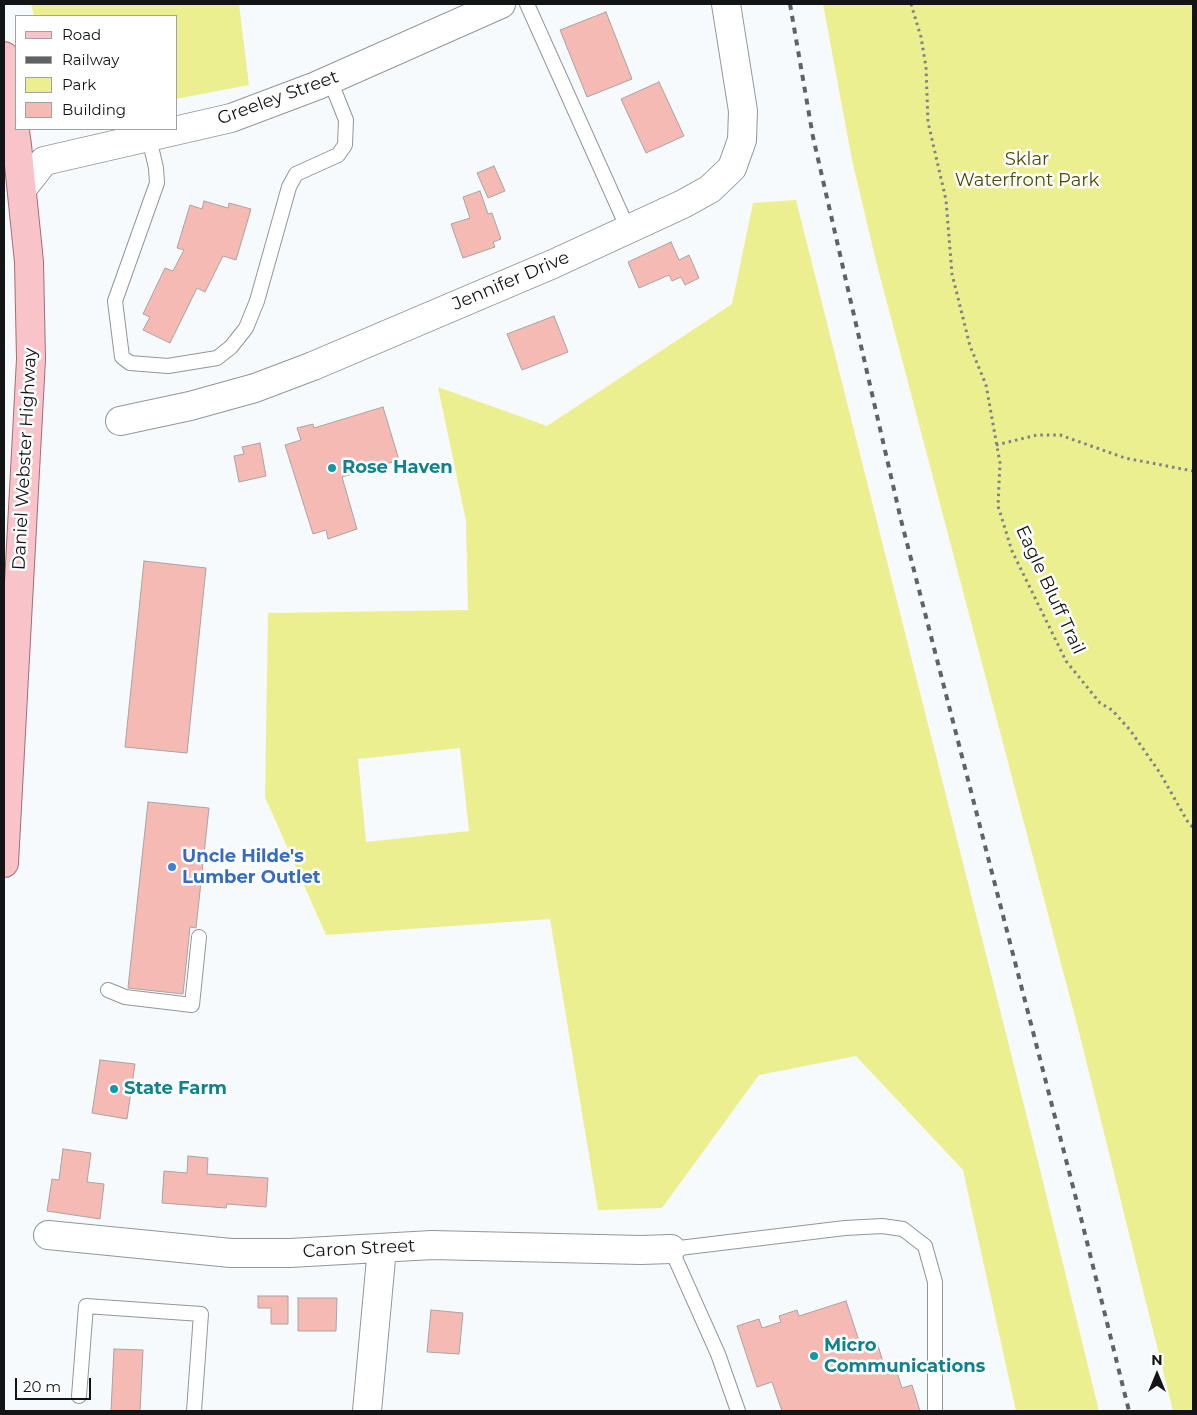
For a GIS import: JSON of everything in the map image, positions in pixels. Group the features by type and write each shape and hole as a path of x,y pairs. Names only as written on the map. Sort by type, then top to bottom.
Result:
{"main road":[{"name":"Daniel Webster Highway","path":"4,56 17,145 29,262 32,359 4,863"}],"street":[{"name":"Greeley Street","path":"44,161 231,118 330,80 501,4"},
{"name":"Jennifer Drive","path":"120,421 190,406 280,378 553,264 710,189 732,168 742,140 743,111 726,4"},
{"path":"17,145 44,161 22,190"},
{"name":"Caron Street","path":"48,1235 231,1252 432,1245 641,1250 671,1249"},
{"path":"367,1411 382,1248"}],"lane":[{"path":"527,4 628,229"},
{"path":"149,138 156,168 157,183 115,301 122,357 130,363 168,366 217,358 231,348 246,328 257,301 289,187 296,174 338,155 345,145 346,120 330,80"},
{"path":"108,990 125,997 192,1005 199,937"},
{"path":"738,1411 718,1354 671,1249 845,1228 882,1226 903,1229 924,1246 935,1282 935,1411"},
{"path":"79,1396 86,1306 201,1314 194,1411"}],"path":[{"name":"Eagle Bluff Trail","path":"912,4 921,36 926,67 928,122 946,200 952,274 970,346 986,385 1001,476 998,506 1009,536 1012,551 1044,614 1058,647 1100,703 1112,710 1141,745 1193,828"},
{"path":"996,445 1037,435 1060,435 1125,458 1193,471"}],"green space":[{"path":"31,4 239,4 249,85 178,99 178,15 34,15"},
{"name":"Sklar Waterfront Park","path":"823,4 1193,4 1193,1411 1173,1411 1078,1028 876,261 852,160"},
{"path":"796,200 1032,1137 1099,1411 1016,1411 963,1170 856,1056 759,1075 662,1208 598,1210 550,919 326,935 265,797 268,613 468,610 466,521 438,387 547,426 732,304 753,203","holes":["460,748 469,831 366,842 358,759"]}],"building":[{"path":"606,12 632,79 587,97 560,30"},
{"path":"659,82 684,136 646,153 621,99"},
{"path":"494,166 505,191 488,198 477,173"},
{"path":"480,191 488,214 492,213 501,239 493,242 495,247 463,258 451,224 470,218 463,197"},
{"path":"204,201 228,208 229,203 251,209 236,260 223,256 205,292 197,288 170,343 143,330 150,317 143,314 165,268 173,271 184,250 177,248 190,205 202,209"},
{"path":"671,242 679,260 689,255 699,278 685,285 681,277 672,281 669,275 639,288 628,262"},
{"path":"554,316 568,352 522,370 507,334"},
{"name":"Rose Haven","path":"383,407 399,460 342,477 357,529 328,539 326,530 313,534 285,445 301,440 297,428 313,424 314,428"},
{"path":"260,443 266,476 239,482 234,456 244,454 242,447"},
{"path":"144,561 206,568 187,753 125,747"},
{"name":"Uncle Hilde's Lumber Outlet","path":"148,802 209,808 196,928 190,927 183,994 128,988"},
{"name":"State Farm","path":"100,1060 135,1064 127,1119 92,1113"},
{"path":"63,1149 91,1153 87,1182 104,1184 100,1219 47,1211 52,1179 59,1180"},
{"path":"188,1156 208,1158 207,1174 268,1178 266,1207 227,1204 226,1208 162,1203 164,1171 187,1173"},
{"path":"258,1296 288,1296 288,1324 271,1324 271,1308 258,1308"},
{"path":"298,1298 337,1298 336,1331 298,1331"},
{"name":"Micro Communications","path":"846,1301 861,1347 877,1342 885,1369 895,1366 902,1388 912,1385 920,1411 782,1411 772,1382 757,1387 737,1326 759,1319 762,1328 781,1322 779,1316 797,1310 799,1316"},
{"path":"431,1310 463,1313 459,1354 427,1352"},
{"path":"114,1349 143,1350 140,1411 111,1411"}],"railway":[{"path":"790,4 813,137 901,520 1129,1411"}],"place":[{"name":"Rose Haven","path":"332,468"},
{"name":"Uncle Hilde's Lumber Outlet","path":"172,867"},
{"name":"State Farm","path":"114,1089"},
{"name":"Micro Communications","path":"814,1356"}]}
